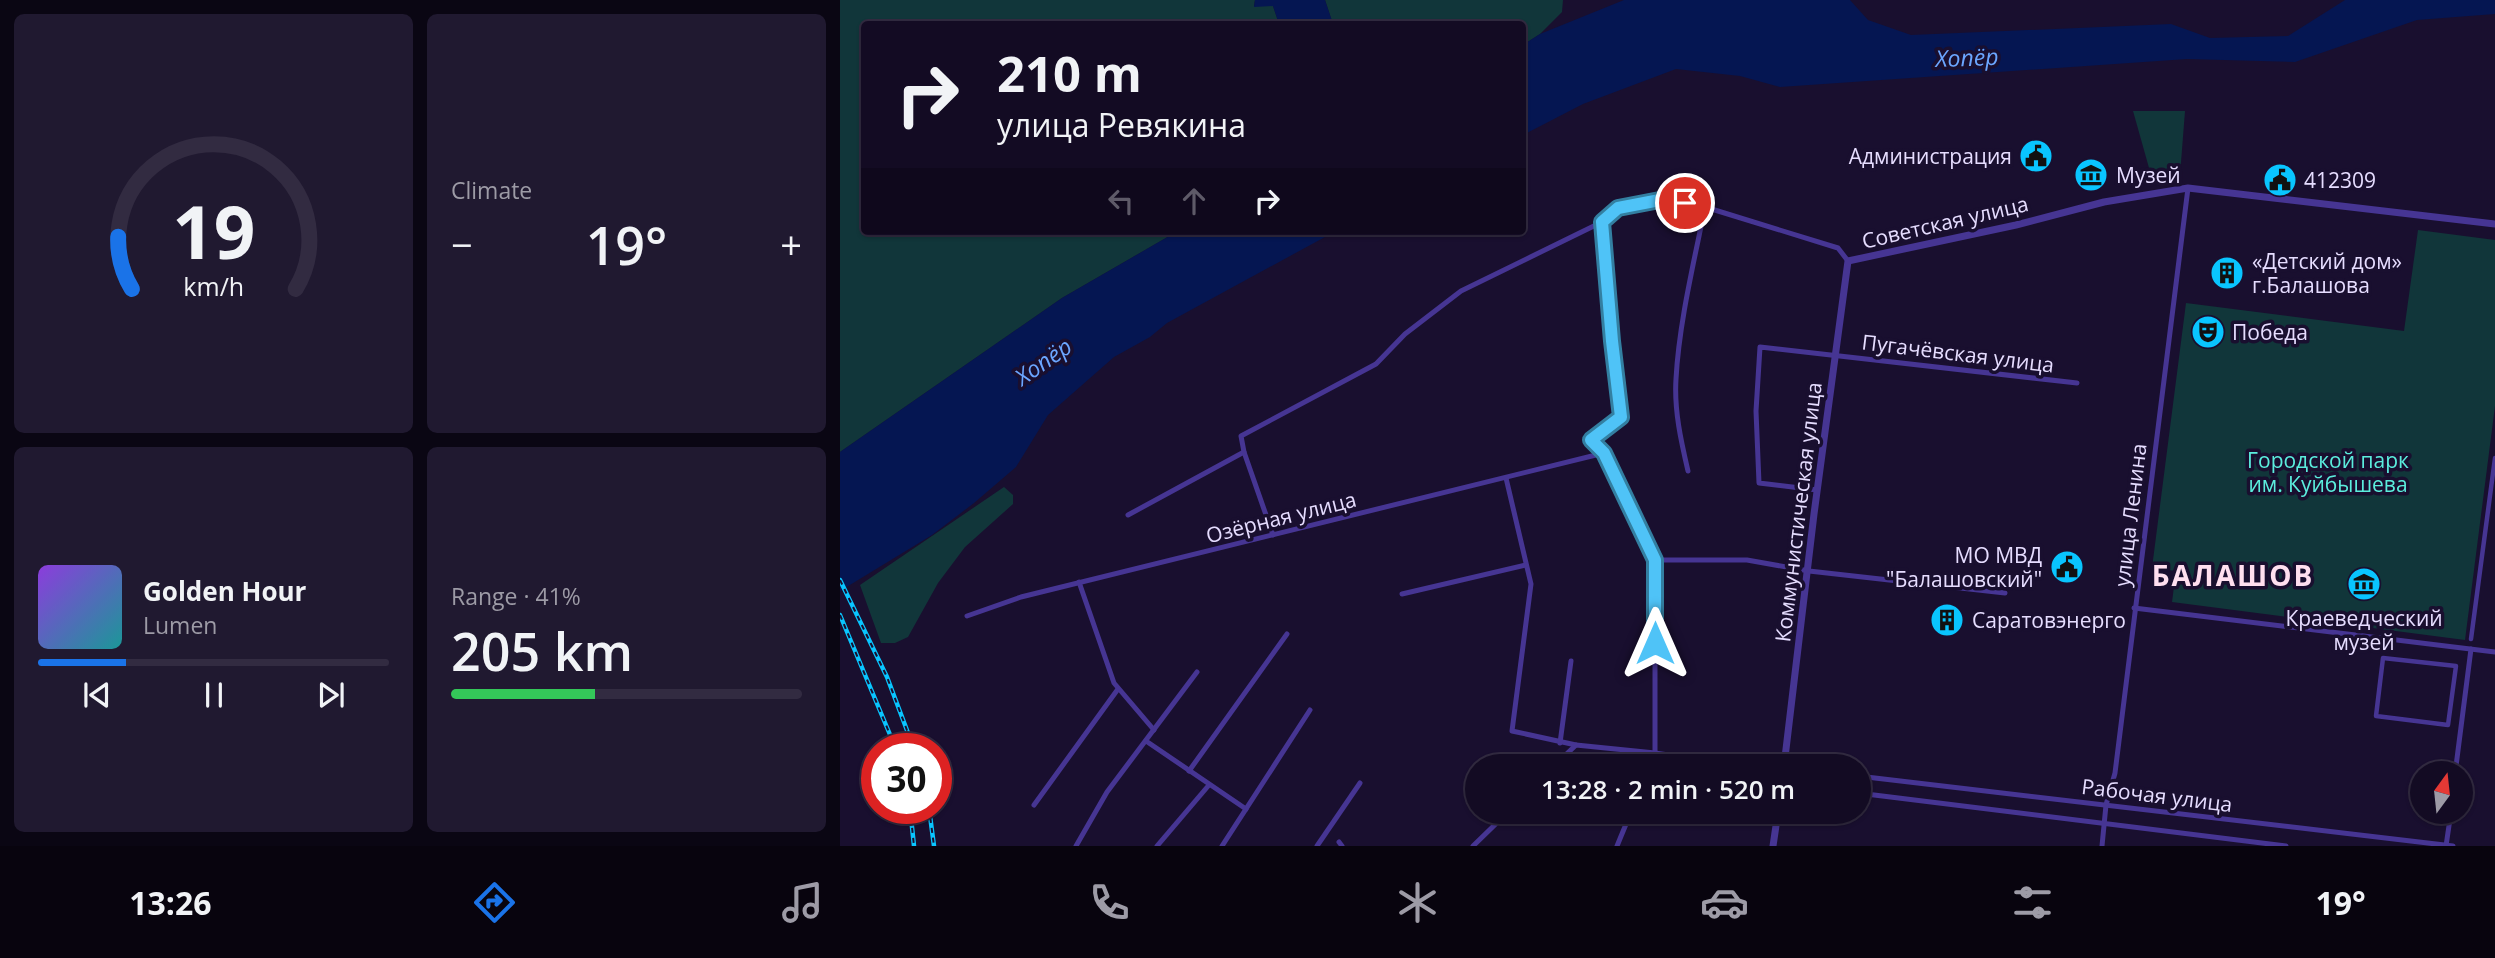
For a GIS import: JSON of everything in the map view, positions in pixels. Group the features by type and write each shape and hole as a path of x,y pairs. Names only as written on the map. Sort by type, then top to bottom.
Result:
{"street":[{"name":"Советская улица","path":"1244,452 1241,436 1376,364 1405,334 1461,291 1602,222 1618,208 1665,199 1705,207 1838,248 1848,261 2016,225 2104,202 2188,188 2495,224"},
{"name":"улица Ленина","path":"2102,846 2106,805 2115,774 2188,188"},
{"path":"1688,471 1679,434 1676,380 1689,285 1705,207"},
{"path":"1602,222 1621,417 1591,440 1604,453 1655,560 1655,752"},
{"name":"Коммунистическая улица","path":"1785,754 1848,261"},
{"name":"Пугачёвская улица","path":"1817,491 1759,483 1756,411 1760,347 2077,383"},
{"path":"1128,515 1244,452 1273,536"},
{"name":"Озёрная улица","path":"967,616 1021,597 1079,582 1604,453"},
{"path":"2471,639 2495,458"},
{"path":"1506,478 1531,584 1512,731 1560,743 1668,754"},
{"path":"1655,560 1747,560 1809,571 2005,593"},
{"path":"1402,594 1526,565"},
{"path":"1079,582 1114,683 1154,730"},
{"path":"2134,608 2495,652"},
{"path":"1189,771 1287,634"},
{"path":"2457,761 2471,649"},
{"path":"2383,657 2456,666 2448,725 2376,716 2383,657"},
{"path":"1560,743 1571,661"},
{"path":"1076,846 1107,792 1197,672"},
{"path":"1034,805 1118,689"},
{"path":"1222,846 1310,710"},
{"path":"1146,741 1246,809"},
{"path":"1567,754 1576,745"},
{"name":"Рабочая улица","path":"1871,778 2453,846"},
{"path":"1317,846 1360,783"},
{"path":"1157,846 1209,785"},
{"name":"Рабочая улица","path":"1871,795 2286,846"},
{"path":"1474,846 1496,824"},
{"path":"1617,846 1626,824"},
{"path":"1773,846 1776,824"},
{"path":"2446,846 2449,824"}],"green space":[{"path":"840,0 1255,0 1254,6 1273,6 1278,21 861,21 861,235 1171,235 1062,298 840,452"},
{"path":"1325,0 1563,0 1562,12 1540,34 1526,43 1526,21 1332,21"},
{"path":"2133,111 2185,111 2180,175 2153,182"},
{"name":"Городской парк им. Куйбышева","path":"2418,230 2495,240 2495,406 2465,640 2172,602 2176,571 2152,568 2186,303 2404,331"},
{"path":"1004,487 1013,495 1013,504 965,547 938,583 908,637 895,643 881,643 860,585"}],"water":[{"path":"1255,0 1325,0 1332,21 1278,21 1273,6 1254,7"},
{"name":"Хопёр","path":"1624,0 1850,0 1868,20 1911,35 2171,24 2210,38 2288,36 2345,0 2495,0 2495,14 2417,20 2295,62 2187,59 1780,87 1740,76 1676,69 1583,104 1526,133 1526,43 1540,34"},
{"name":"Хопёр","path":"1171,235 1329,235 1167,323 1150,337 1114,357 1048,415 1016,467 974,503 932,535 840,591 840,452 1062,298"}],"railway":[{"path":"840,580 887,677 908,733"},
{"path":"840,615 889,733"},
{"path":"912,824 914,846"},
{"path":"931,824 934,846"}],"place":[{"name":"Администрация","path":"2036,156"},
{"name":"Музей","path":"2091,175"},
{"name":"412309","path":"2280,180"},
{"name":"«Детский дом» г.Балашова","path":"2227,273"},
{"name":"Победа","path":"2208,332"},
{"name":"МО МВД \"Балашовский\"","path":"2067,567"},
{"name":"Краеведческий музей","path":"2364,584"},
{"name":"Саратовэнерго","path":"1947,620"}],"district":[{"name":"БАЛАШОВ","path":"2233,575"}],"route":[{"path":"1655,643 1655,560 1604,453 1591,440 1621,417 1602,222 1618,208 1665,199 1685,203"}]}
